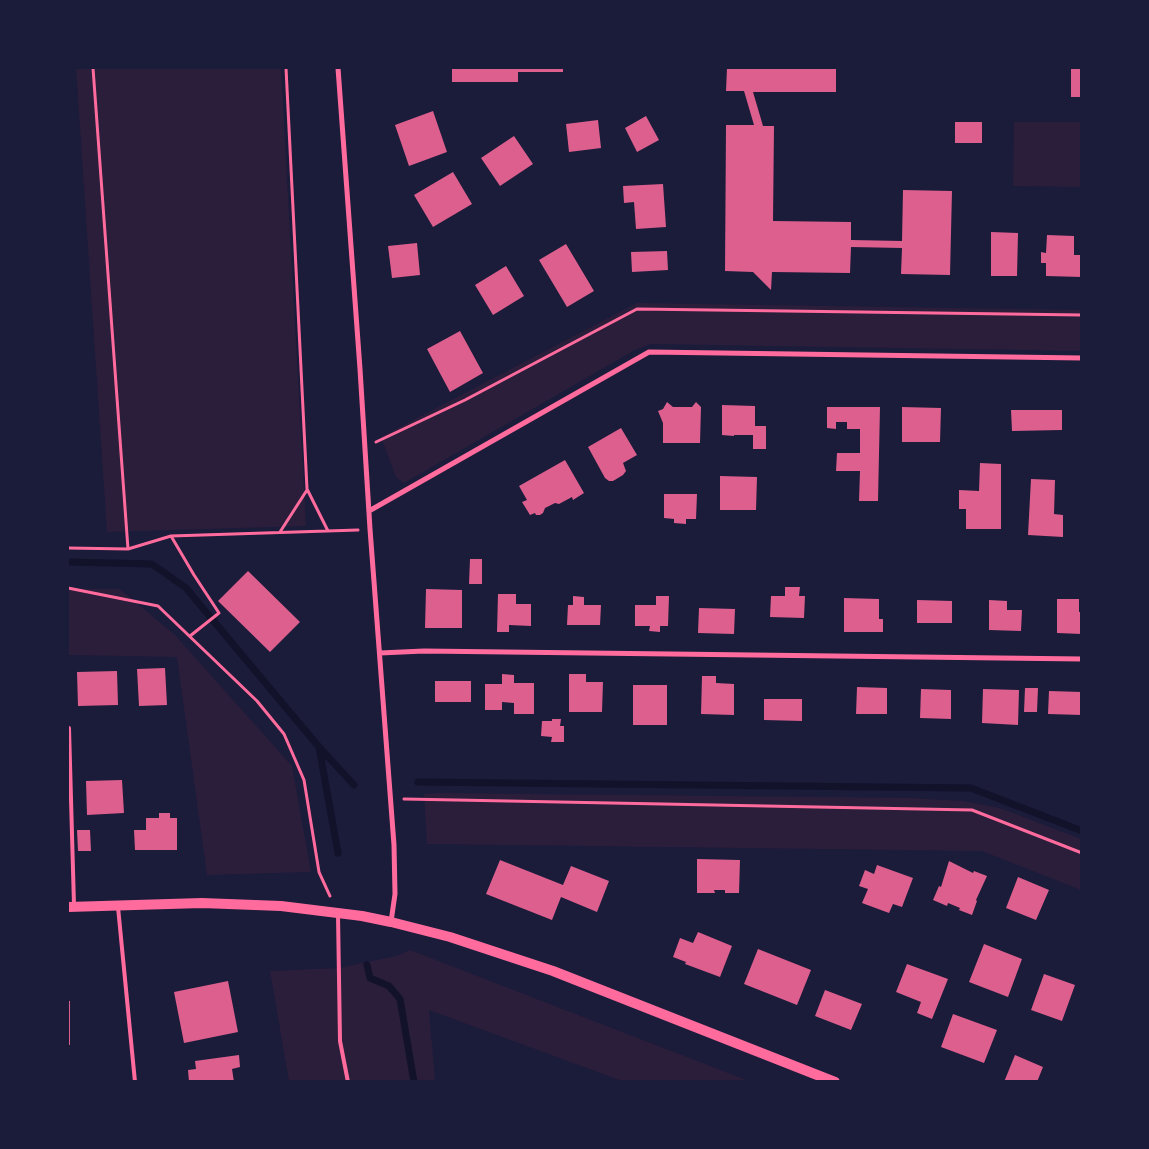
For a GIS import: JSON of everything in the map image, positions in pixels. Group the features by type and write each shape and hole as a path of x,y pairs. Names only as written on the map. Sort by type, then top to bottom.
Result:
{"main road":[{"path":"71,907 202,903 280,906 391,922 450,937 552,971 835,1082"}],"street":[{"path":"338,68 391,799 395,894 391,922"},
{"path":"369,511 648,352 1082,358"},
{"path":"380,653 424,651 1082,659"}],"lane":[{"path":"69,728 71,907"},
{"path":"118,905 134,1082"},
{"path":"338,913 340,1041 348,1082"}],"path":[{"path":"93,68 128,549"},
{"path":"286,68 307,489 328,531"},
{"path":"280,532 307,489"},
{"path":"68,548 128,549 171,536 370,529"},
{"path":"171,536 219,613 190,636"},
{"path":"68,588 158,606 257,701 284,734 304,780 319,872 338,913"},
{"path":"391,799 972,810 1082,853"}],"shaded area":[{"path":"76,68 281,68 306,526 107,532"},
{"path":"1014,122 1081,122 1081,187 1013,186"},
{"path":"637,303 1081,310 1081,351 650,344 635,350 404,483 396,477 381,437"},
{"path":"68,589 120,589 175,635 292,766 311,872 207,875 177,657 68,655"},
{"path":"424,794 911,798 963,801 1000,808 1081,839 1081,890 982,851 427,844"},
{"path":"410,950 749,1081 622,1081 429,1010 435,1081 289,1081 270,971 339,968 396,956"}],"building":[{"path":"452,68 563,68 563,72 518,72 518,82 452,82"},
{"path":"727,68 836,68 836,92 753,92 763,126 774,126 773,221 851,222 851,240 902,241 903,190 952,191 950,275 901,274 902,248 851,247 850,273 772,272 771,290 753,272 725,271 726,125 754,125 744,91 726,91"},
{"path":"1071,68 1082,68 1082,97 1071,97"},
{"path":"433,111 447,152 409,166 395,125"},
{"path":"646,116 659,140 637,152 625,128"},
{"path":"598,120 601,148 569,152 566,124"},
{"path":"955,122 982,122 982,143 955,143"},
{"path":"514,136 533,164 500,186 481,158"},
{"path":"453,172 472,204 433,227 414,195"},
{"path":"663,184 666,227 636,229 634,202 624,203 623,186"},
{"path":"991,232 1018,233 1017,276 991,276"},
{"path":"1047,235 1074,236 1074,255 1082,255 1082,277 1046,276 1046,263 1041,263 1041,252 1046,253"},
{"path":"417,243 420,275 392,278 388,246"},
{"path":"566,244 594,291 567,307 539,260"},
{"path":"667,251 668,270 632,272 631,252"},
{"path":"506,266 524,296 493,315 475,285"},
{"path":"460,331 483,373 450,392 427,349"},
{"path":"667,402 673,407 692,407 696,402 701,407 700,443 663,443 663,423 658,411 663,409"},
{"path":"722,405 755,406 755,426 766,426 766,449 753,449 753,435 722,435"},
{"path":"827,407 880,407 878,501 859,501 860,471 836,471 837,453 860,453 860,429 847,429 847,422 836,422 836,429 827,428"},
{"path":"902,407 941,408 940,442 902,442"},
{"path":"1011,410 1062,410 1062,430 1012,431"},
{"path":"621,428 637,455 623,463 626,471 623,475 613,481 609,481 605,478 588,447"},
{"path":"565,460 584,493 573,500 572,497 559,504 555,503 545,508 540,515 535,513 530,515 522,502 527,500 519,486"},
{"path":"980,463 1001,464 1001,529 966,529 966,509 959,509 959,490 979,491"},
{"path":"720,476 757,477 756,510 720,510"},
{"path":"1031,479 1055,480 1054,514 1063,515 1063,537 1028,535"},
{"path":"664,494 697,494 696,519 686,519 686,524 674,523 674,519 664,518"},
{"path":"470,559 482,559 482,584 469,584"},
{"path":"248,571 300,622 270,652 218,601"},
{"path":"785,587 800,587 799,596 805,596 804,618 770,617 771,596 785,596"},
{"path":"426,589 462,590 462,628 425,628"},
{"path":"498,594 516,594 516,604 531,604 531,626 509,625 509,632 497,632"},
{"path":"573,596 584,597 584,605 601,605 600,625 567,625 568,605 573,605"},
{"path":"656,596 669,596 668,626 660,626 660,632 649,631 650,626 635,626 635,605 656,605"},
{"path":"844,598 879,599 879,619 883,619 883,632 844,632"},
{"path":"1057,599 1079,599 1079,612 1082,612 1082,634 1057,633"},
{"path":"917,600 952,601 952,623 917,623"},
{"path":"989,600 1007,601 1007,610 1022,610 1021,631 989,630"},
{"path":"699,608 735,609 734,634 698,633"},
{"path":"165,668 167,705 139,706 137,669"},
{"path":"117,671 118,705 78,706 77,672"},
{"path":"502,674 514,675 514,683 534,683 534,714 514,714 514,703 502,702 502,710 485,710 485,684 502,684"},
{"path":"569,674 586,674 586,682 603,682 602,712 569,712"},
{"path":"702,676 716,676 716,683 734,684 734,715 701,714"},
{"path":"435,681 471,681 471,702 435,702"},
{"path":"633,685 667,685 667,725 633,725"},
{"path":"857,687 887,688 887,714 856,714"},
{"path":"1025,688 1038,688 1037,712 1024,712"},
{"path":"921,689 951,690 951,719 920,718"},
{"path":"983,689 1019,690 1018,725 982,723"},
{"path":"1049,691 1082,692 1082,715 1048,714"},
{"path":"764,699 802,699 802,721 764,720"},
{"path":"552,719 561,719 560,726 564,726 564,742 551,742 552,737 541,736 542,721 552,721"},
{"path":"122,780 124,813 87,815 86,781"},
{"path":"159,813 170,813 170,818 177,818 177,850 135,850 134,830 146,830 146,818 159,818"},
{"path":"77,830 90,830 91,851 78,851"},
{"path":"697,859 740,860 739,893 725,893 725,890 714,890 715,893 697,893"},
{"path":"500,860 563,885 571,866 609,881 597,912 561,897 552,920 486,894"},
{"path":"949,861 973,873 974,871 987,876 976,900 972,915 948,903 947,906 933,900 939,886 941,887"},
{"path":"877,865 913,878 902,907 893,904 889,913 862,903 868,889 859,886 865,870 874,874"},
{"path":"1018,877 1049,890 1036,920 1006,908"},
{"path":"698,932 732,946 720,977 685,964 686,962 673,957 680,938 693,943"},
{"path":"984,944 1022,959 1008,997 969,982"},
{"path":"758,949 811,970 797,1005 744,984"},
{"path":"907,964 948,979 932,1019 917,1013 921,1002 896,992"},
{"path":"1044,974 1075,985 1062,1021 1031,1010"},
{"path":"228,981 238,1032 184,1043 174,992"},
{"path":"825,990 862,1004 851,1030 815,1016"},
{"path":"68,1001 70,1001 70,1045 68,1045"},
{"path":"953,1014 997,1030 984,1063 941,1047"},
{"path":"239,1055 240,1067 232,1069 234,1082 189,1082 188,1070 196,1069 195,1061"},
{"path":"1015,1055 1043,1067 1037,1082 1004,1082"}],"waterway":[{"path":"68,562 152,564 186,588 319,747 338,853"},
{"path":"320,748 354,785"},
{"path":"418,782 971,788 1082,831"},
{"path":"367,965 370,978 389,986 400,999 414,1082"}]}
